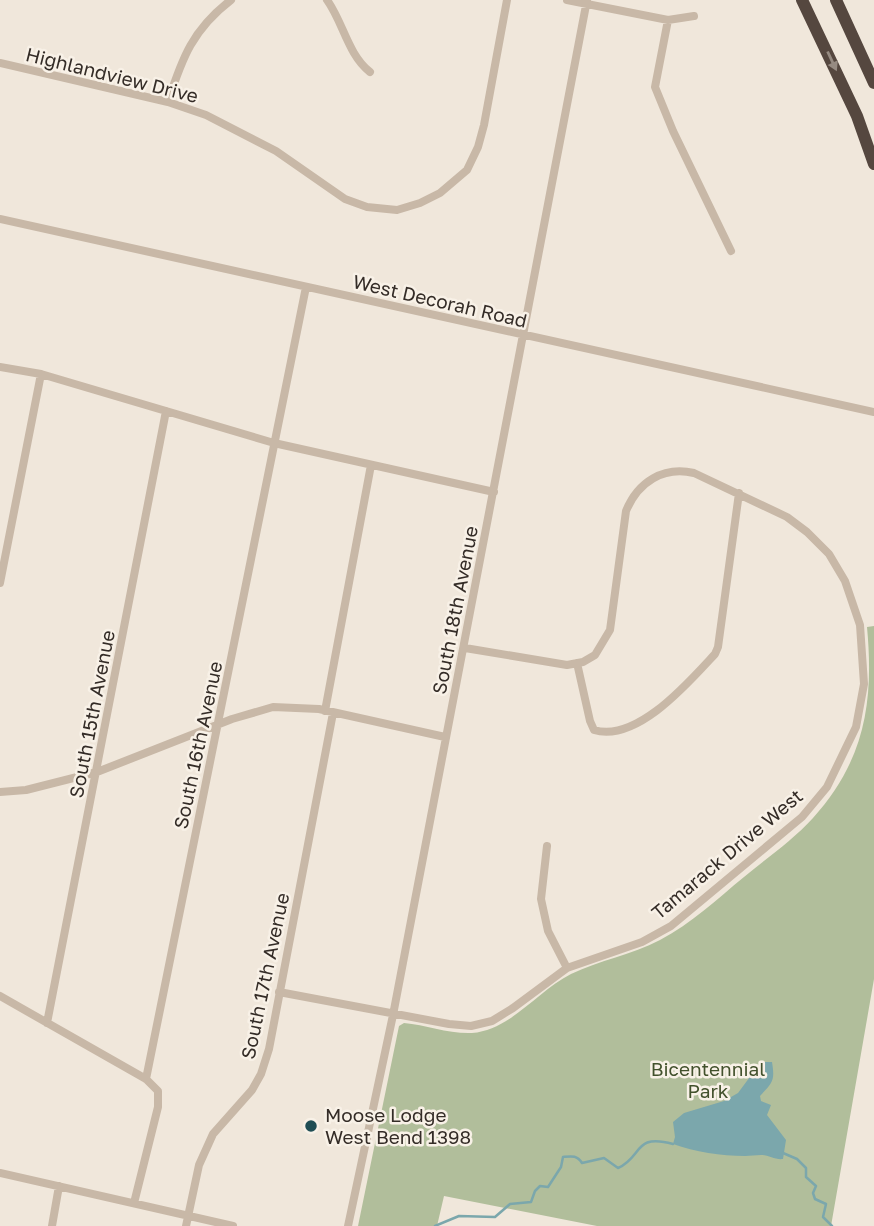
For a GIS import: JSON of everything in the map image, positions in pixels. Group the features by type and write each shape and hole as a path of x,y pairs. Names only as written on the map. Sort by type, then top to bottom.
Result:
{"highway":[{"path":"802,0 857,116 874,164"},
{"path":"836,0 874,83"}],"street":[{"path":"168,102 182,59 197,32 212,14 230,0"},
{"path":"327,0 337,15 354,54 370,72"},
{"name":"Highlandview Drive","path":"0,63 168,102 206,115 255,139 345,199 367,207 397,210 440,193 467,170 478,147 507,0"},
{"path":"567,0 668,20 694,16"},
{"name":"South 18th Avenue","path":"348,1226 393,1015 445,737 465,648 587,2"},
{"path":"668,20 654,87 731,251"},
{"name":"West Decorah Road","path":"0,219 874,412"},
{"name":"South 16th Avenue","path":"146,1079 306,287"},
{"path":"0,366 41,374 274,443 494,492"},
{"path":"0,583 41,374"},
{"name":"South 15th Avenue","path":"47,1023 166,411"},
{"name":"South 17th Avenue","path":"186,1226 199,1165 213,1134 252,1090 261,1074 269,1049 371,465"},
{"name":"Tamarack Drive West","path":"279,992 393,1015 471,1026 492,1021 567,968 642,942 671,926 802,817 827,787 856,727 864,684 860,625 845,580 829,554 787,517 694,473 679,470 663,472 632,496 626,511 610,630 595,655 578,663"},
{"path":"465,648 551,664 578,663 594,730 603,732 634,725 677,695 715,654 739,493"},
{"path":"0,792 26,790 97,772 218,725 273,707 295,706 445,737"},
{"path":"547,846 541,899 548,931 567,968"},
{"path":"0,996 146,1079 158,1091 158,1107 134,1203"},
{"path":"0,1173 233,1226"},
{"path":"52,1226 59,1186"}],"green space":[{"name":"Bicentennial Park","path":"874,626 874,979 831,1226 597,1226 444,1196 437,1226 358,1226 399,1026 404,1023 472,1033 499,1025 571,974 638,950 671,934 704,911 788,841 813,818 831,796 855,752 867,705 867,627"}],"water":[{"path":"761,1062 772,1062 772,1081 760,1096 761,1101 771,1105 767,1115 786,1140 783,1159 761,1155 717,1154 673,1144 673,1122 684,1113 724,1101 738,1093"}],"waterway":[{"path":"435,1226 459,1216 495,1217 510,1204 531,1202 540,1186 548,1187 561,1167 563,1157 574,1157 582,1163 604,1158 618,1168 645,1144 660,1141 673,1144"},
{"path":"783,1153 797,1159 806,1168 806,1177 816,1186 813,1193 815,1199 826,1204 823,1217 832,1226"}],"place":[{"name":"Moose Lodge West Bend 1398","path":"311,1126"}]}
